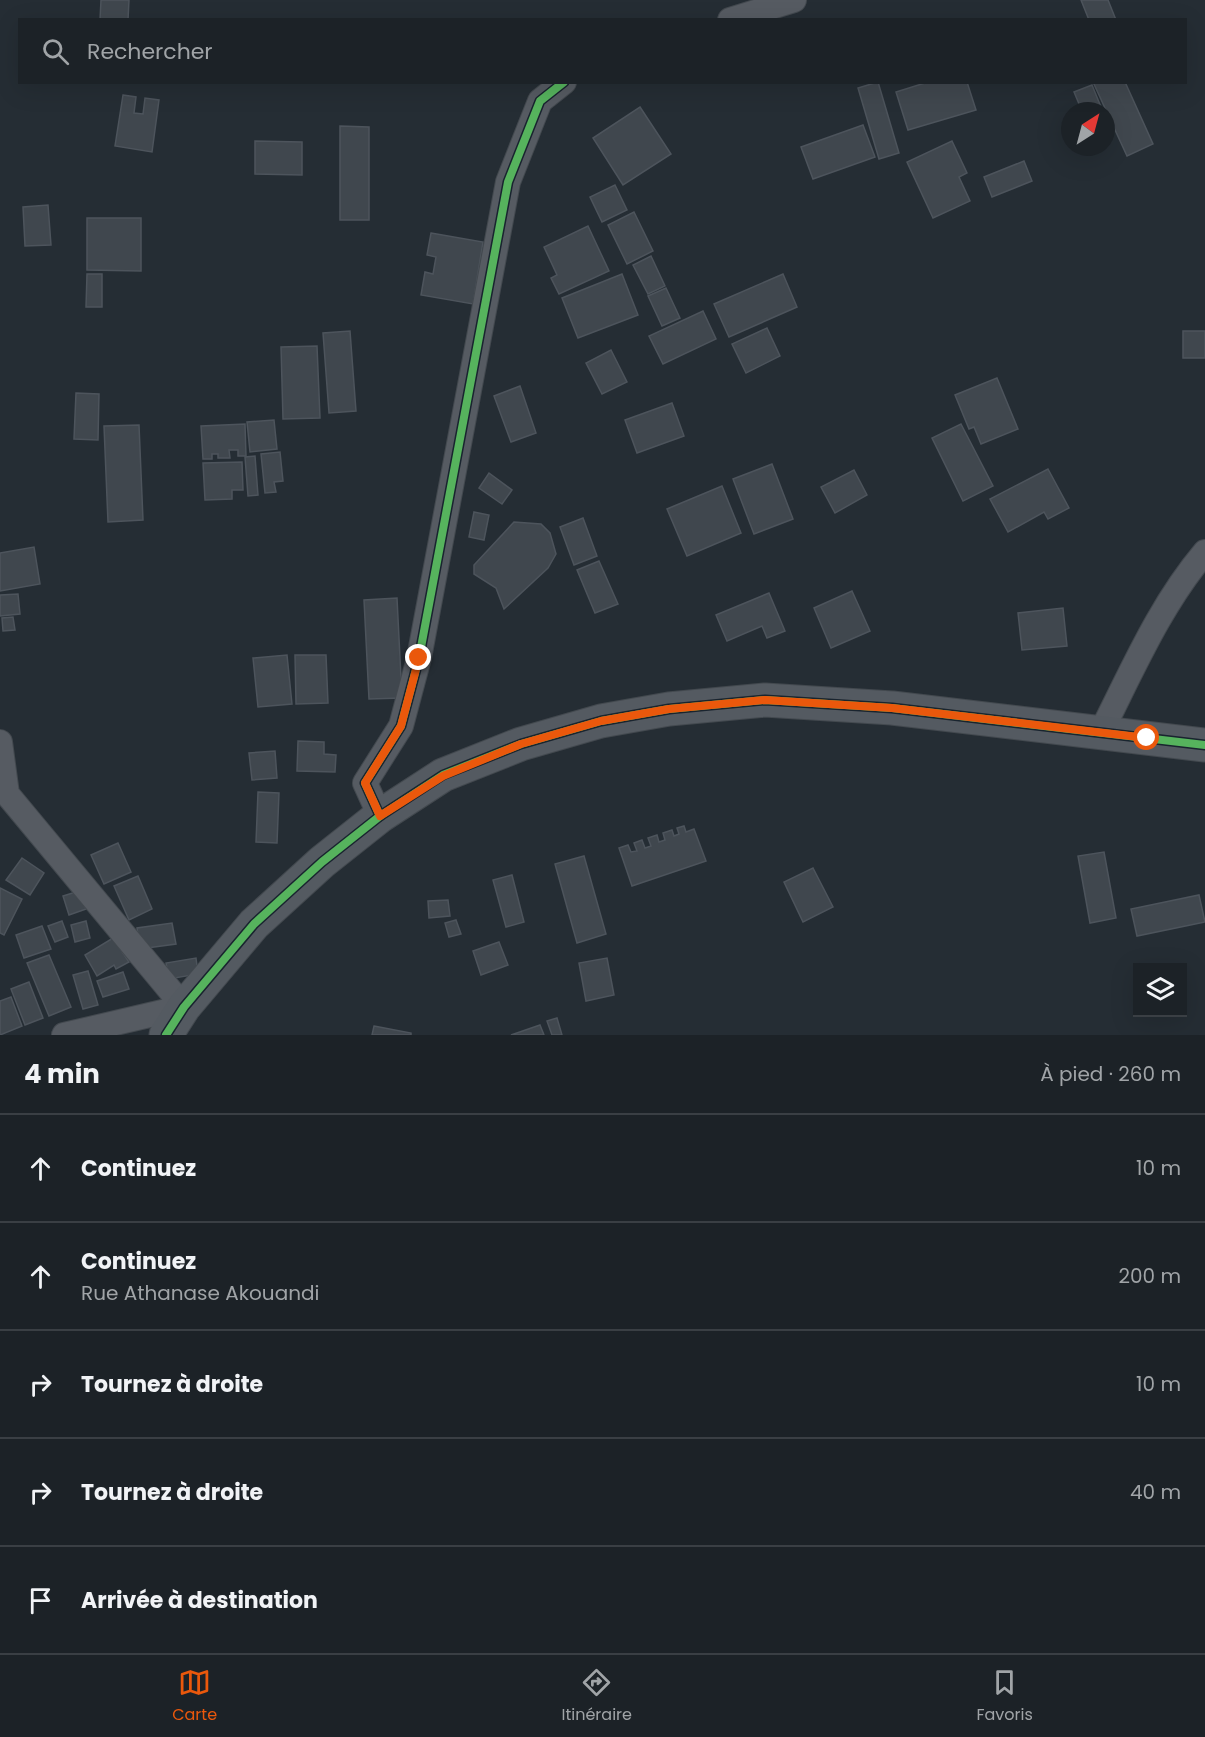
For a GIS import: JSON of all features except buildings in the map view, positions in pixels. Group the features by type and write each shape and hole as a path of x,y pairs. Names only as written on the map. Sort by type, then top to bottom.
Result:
{"street":[{"path":"736,18 794,0"},
{"path":"380,816 365,783 401,726 419,658 508,182 540,101 561,84"},
{"path":"1101,732 1153,629 1194,565 1205,552"},
{"path":"166,1035 184,1007 254,924 322,862 380,816 443,776 521,744 601,721 669,709 765,700 892,708 1205,745"},
{"path":"0,742 7,794 184,1007"},
{"path":"64,1035 184,1007"}],"cycle path":[{"path":"380,816 365,783 401,726 419,658 508,182 540,101 561,84"},
{"path":"166,1035 184,1007 254,924 322,862 380,816 443,775 521,744 601,721 669,709 765,700 892,708 1205,745"}],"route":[{"path":"419,658 401,726 365,783 380,816 443,776 521,744 601,721 669,709 765,700 892,708 1147,738"}]}
